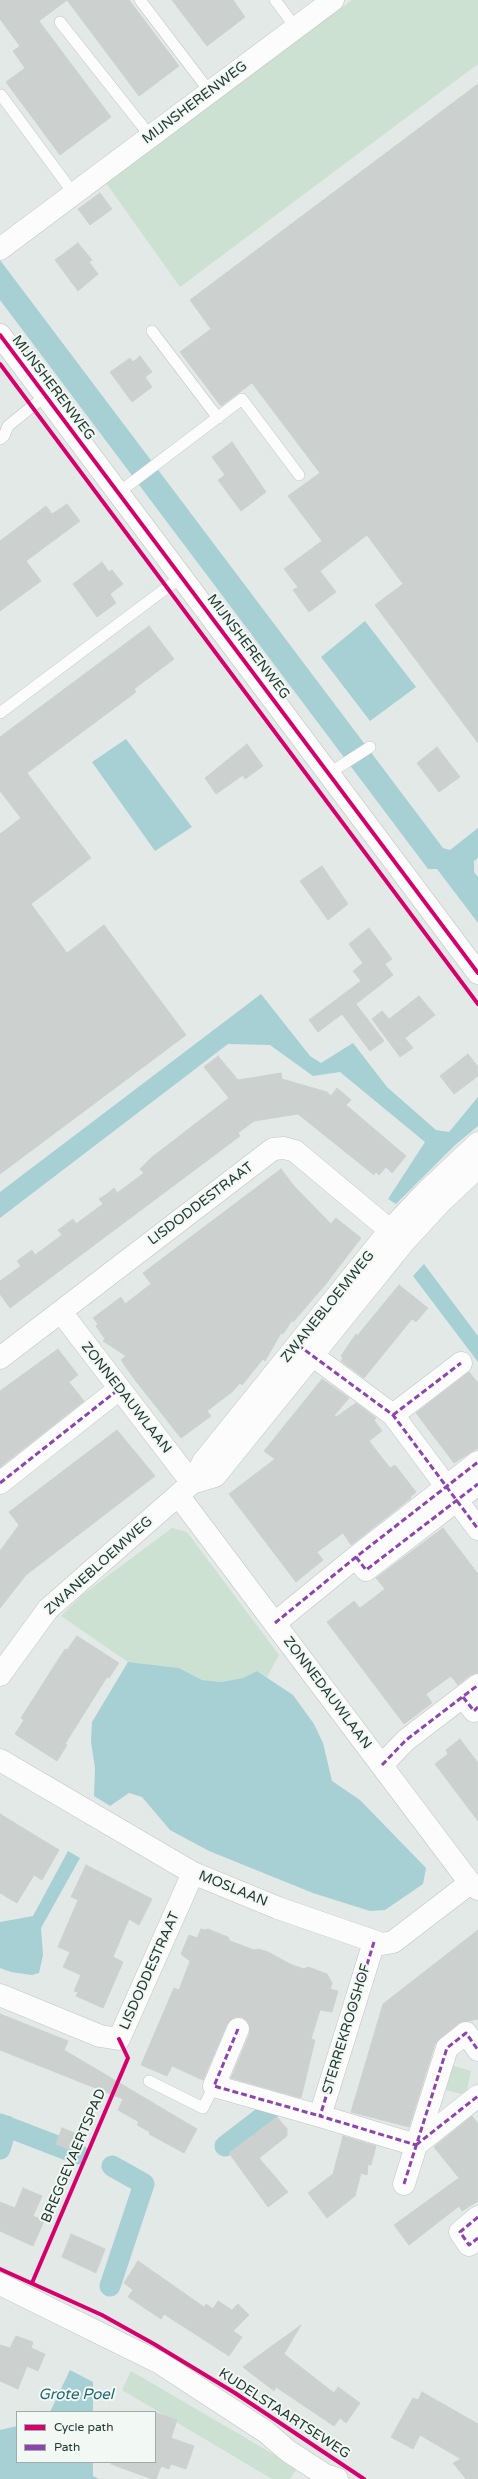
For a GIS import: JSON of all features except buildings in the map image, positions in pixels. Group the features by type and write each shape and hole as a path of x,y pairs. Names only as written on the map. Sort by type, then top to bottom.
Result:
{"street":[{"name":"MIJNSHERENWEG","path":"0,249 333,0"},
{"name":"MIJNSHERENWEG","path":"0,335 181,578 337,768 478,973"},
{"name":"ZWANEBLOEMWEG","path":"0,1675 48,1609 185,1489 214,1476 305,1350 397,1236 425,1193 478,1143"},
{"name":"LISDODDESTRAAT","path":"0,1358 273,1150 284,1148 295,1151 397,1236"},
{"name":"ZWANEBLOEMWEG","path":"397,1236 440,1202 478,1167"},
{"name":"ZONNEDAUWLAAN","path":"61,1312 119,1389 275,1623 474,1886"},
{"path":"305,1350 393,1414 478,1529"},
{"path":"393,1414 461,1364"},
{"path":"0,1482 119,1389"},
{"path":"451,1494 478,1462"},
{"path":"275,1623 356,1557 451,1494 478,1484"},
{"path":"382,1765 406,1740 473,1696"},
{"name":"MOSLAAN","path":"0,1760 193,1873 278,1908 374,1942 382,1944 393,1942 474,1886"},
{"name":"LISDODDESTRAAT","path":"0,1995 100,2036 119,2039 193,1873"},
{"name":"STERREKROOSHOF","path":"320,2116 374,1942"},
{"path":"238,2029 214,2086 416,2145"},
{"path":"404,2184 447,2048 466,2033 478,2050"},
{"path":"416,2145 478,2096"},
{"path":"478,2217 460,2232 469,2245 478,2238"},
{"name":"KUDELSTAARTSEWEG","path":"0,2284 166,2366 266,2432 288,2451 325,2475 337,2479"}],"lane":[{"path":"140,0 210,92"},
{"path":"275,0 296,28"},
{"path":"60,22 151,137"},
{"path":"1,95 74,194"},
{"path":"152,331 218,418"},
{"path":"0,439 4,436 4,426 45,396"},
{"path":"118,493 242,399 299,475"},
{"path":"0,713 181,578"},
{"path":"337,768 370,747"},
{"path":"149,2081 203,2108 214,2086"}],"green space":[{"path":"352,0 478,0 478,64 180,287 106,183"},
{"path":"172,1528 187,1532 279,1655 267,1677 257,1671 243,1678 221,1682 202,1680 179,1668 128,1662 61,1616 82,1595"},
{"path":"452,2065 471,2071 466,2095 446,2090"},
{"path":"131,2371 297,2468 290,2479 272,2479 122,2390"}],"water":[{"path":"0,260 443,848 450,850 478,828 478,858 474,861 474,872 478,877 478,923 437,869 428,869 0,300"},
{"path":"365,621 416,687 370,721 321,657"},
{"path":"126,739 192,827 155,851 92,762"},
{"path":"261,994 310,1056 321,1063 353,1043 387,1087 436,1130 449,1132 478,1097 478,1126 455,1145 396,1204 388,1199 425,1142 340,1072 313,1076 270,1045 228,1044 0,1218 0,1192"},
{"path":"424,1264 478,1336 478,1362 413,1276"},
{"path":"128,1662 179,1668 202,1680 221,1682 243,1678 257,1671 293,1695 314,1724 323,1743 332,1781 360,1800 426,1868 423,1884 385,1910 370,1911 313,1893 209,1851 170,1830 142,1797 129,1793 110,1806 94,1796 95,1768 91,1742 92,1722"},
{"path":"68,1851 80,1858 41,1928 43,1955 39,1973 32,1975 11,1972 0,1968 0,1922 33,1916"},
{"name":"Grote Poel","path":"70,2370 93,2382 93,2411 50,2411"},
{"name":"Grote Poel","path":"16,2426 16,2463 93,2463 93,2476 99,2479 0,2479 0,2430"}],"waterway":[{"path":"225,2146 268,2113"},
{"path":"0,2124 78,2154"},
{"path":"0,2149 7,2126"},
{"path":"110,2286 144,2184 112,2166"}],"marked path":[{"path":"298,1345 393,1415 478,1529"},
{"path":"393,1415 461,1363"},
{"path":"0,1483 119,1389"},
{"path":"275,1623 356,1557 478,1462"},
{"path":"356,1557 366,1570 478,1484"},
{"path":"382,1765 406,1740 478,1685"},
{"path":"463,1697 474,1711 478,1707"},
{"path":"374,1942 320,2116 416,2145"},
{"path":"238,2029 214,2086 320,2116"},
{"path":"404,2184 447,2048 466,2033 478,2050"},
{"path":"416,2145 478,2096"},
{"path":"478,2217 460,2232 469,2245 478,2238"}],"cycle path":[{"path":"0,335 478,973"},
{"path":"0,364 478,1004"},
{"name":"BREGGEVAERTSPAD","path":"32,2283 128,2058 119,2039"},
{"path":"0,2269 102,2315 154,2344 235,2393 364,2479"}]}
